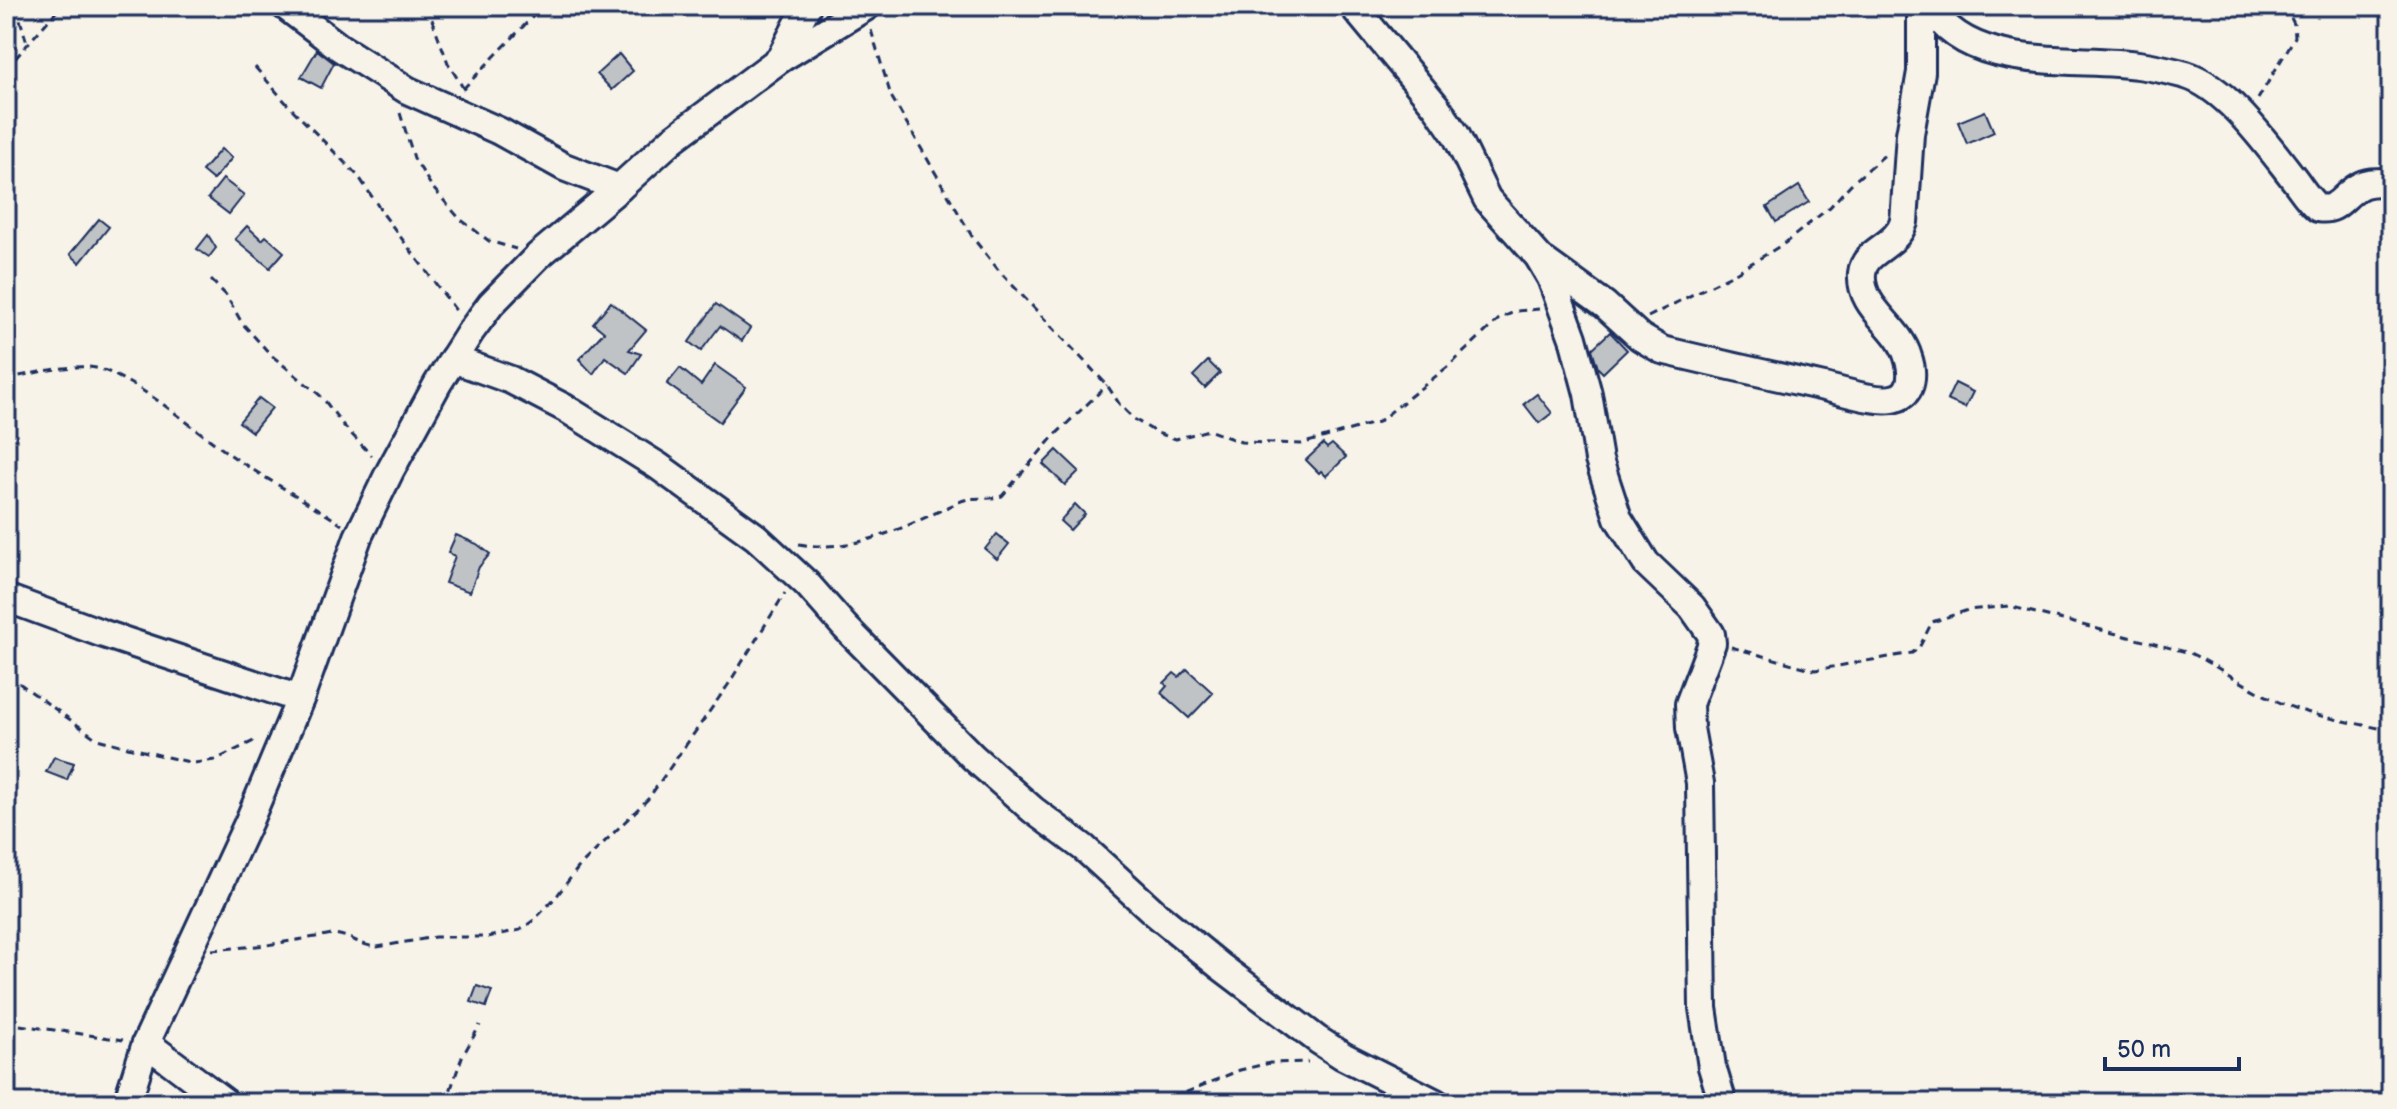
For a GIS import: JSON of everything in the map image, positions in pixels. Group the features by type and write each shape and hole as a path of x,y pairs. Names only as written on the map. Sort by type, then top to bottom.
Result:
{"street":[{"path":"285,6 339,47 407,90 499,131 564,167 619,188"},
{"path":"780,59 807,6"},
{"path":"1353,6 1436,106 1456,135 1487,199 1538,256 1551,278 1573,338 1588,394 1599,460 1618,518 1628,539 1646,563 1692,607 1711,634 1712,643 1689,704 1700,783 1703,1008 1712,1067 1723,1103"},
{"path":"1538,256 1605,305 1640,337 1662,350 1854,394 1894,400 1904,395 1913,373 1907,353 1890,326 1874,311 1866,296 1862,277 1868,258 1891,242 1904,222 1910,134 1921,72 1921,6"},
{"path":"1930,6 1944,26 1981,47 2052,60 2138,65 2188,76 2201,82 2242,117 2318,208 2337,205 2361,184 2391,182"},
{"path":"127,1103 146,1043 249,821 300,699 358,537 390,471 471,331 491,304 538,256 673,139 780,59 866,7"},
{"path":"453,359 511,380 565,408 627,445 756,537 797,574 884,667 1005,786 1084,848 1155,913 1220,966 1343,1056 1436,1103"},
{"path":"6,598 300,699"},
{"path":"146,1043 226,1103"}],"path":[{"path":"16,6 27,43"},
{"path":"6,69 61,6"},
{"path":"427,6 448,63 470,97"},
{"path":"463,89 543,6"},
{"path":"2242,117 2258,99 2295,37 2294,24 2285,6"},
{"path":"866,7 891,96 973,238 1000,272 1107,385 1120,405 1134,419 1157,433 1176,439 1208,430 1241,442 1301,444 1378,422 1450,365 1499,319 1516,311 1563,311"},
{"path":"255,67 359,177 471,331"},
{"path":"400,111 414,158 432,187 460,219 489,241 538,256"},
{"path":"1626,326 1666,310 1785,243 1830,207 1851,184 1910,134"},
{"path":"211,280 226,295 242,323 271,355 322,397 360,444 390,471"},
{"path":"6,379 46,370 92,367 104,370 153,396 241,462 301,497 358,537"},
{"path":"798,544 832,547 858,543 894,532 960,501 973,497 993,499 1002,496 1053,437 1107,385"},
{"path":"188,952 267,945 333,934 377,947 435,937 488,937 520,930 534,920 578,868 648,799 728,685 797,574"},
{"path":"1712,643 1822,670 1912,653 1919,648 1932,622 1968,610 2009,606 2190,653 2258,692 2296,709 2391,731"},
{"path":"19,683 97,739 194,763 215,760 266,735"},
{"path":"6,1023 146,1043"},
{"path":"446,1103 462,1057 480,1025"},
{"path":"1160,1103 1240,1070 1270,1063 1343,1056"}],"building":[{"path":"317,50 334,63 321,88 301,77"},
{"path":"619,54 633,71 612,90 597,74"},
{"path":"1985,111 1994,132 1967,144 1958,122"},
{"path":"221,149 232,158 213,180 202,171"},
{"path":"223,179 244,195 229,214 208,198"},
{"path":"1799,186 1809,202 1776,222 1767,207"},
{"path":"99,219 109,227 80,263 70,254"},
{"path":"247,226 262,240 266,236 284,252 270,268 235,239"},
{"path":"208,235 216,248 209,257 197,249"},
{"path":"611,302 646,330 629,350 641,354 628,373 605,357 593,374 579,359 604,332 593,323"},
{"path":"716,304 750,328 742,341 720,326 701,351 689,342"},
{"path":"1610,332 1627,350 1603,373 1598,368 1592,349"},
{"path":"1208,361 1220,373 1205,388 1193,376"},
{"path":"715,365 746,387 720,422 667,384 680,368 701,385"},
{"path":"1955,383 1973,392 1965,408 1947,400"},
{"path":"1537,394 1552,413 1539,423 1524,404"},
{"path":"259,398 272,408 252,432 239,422"},
{"path":"1323,444 1327,448 1332,444 1346,457 1326,476 1306,460"},
{"path":"1057,450 1079,471 1065,485 1043,464"},
{"path":"1075,504 1085,514 1070,530 1060,521"},
{"path":"997,534 1009,544 997,559 985,549"},
{"path":"456,535 490,554 479,567 470,592 445,583 455,556 448,553"},
{"path":"1187,669 1213,693 1189,718 1161,693 1167,686 1164,683 1174,673 1179,677"},
{"path":"54,757 74,763 67,780 46,772"},
{"path":"477,986 492,991 486,1007 471,1002"}]}
